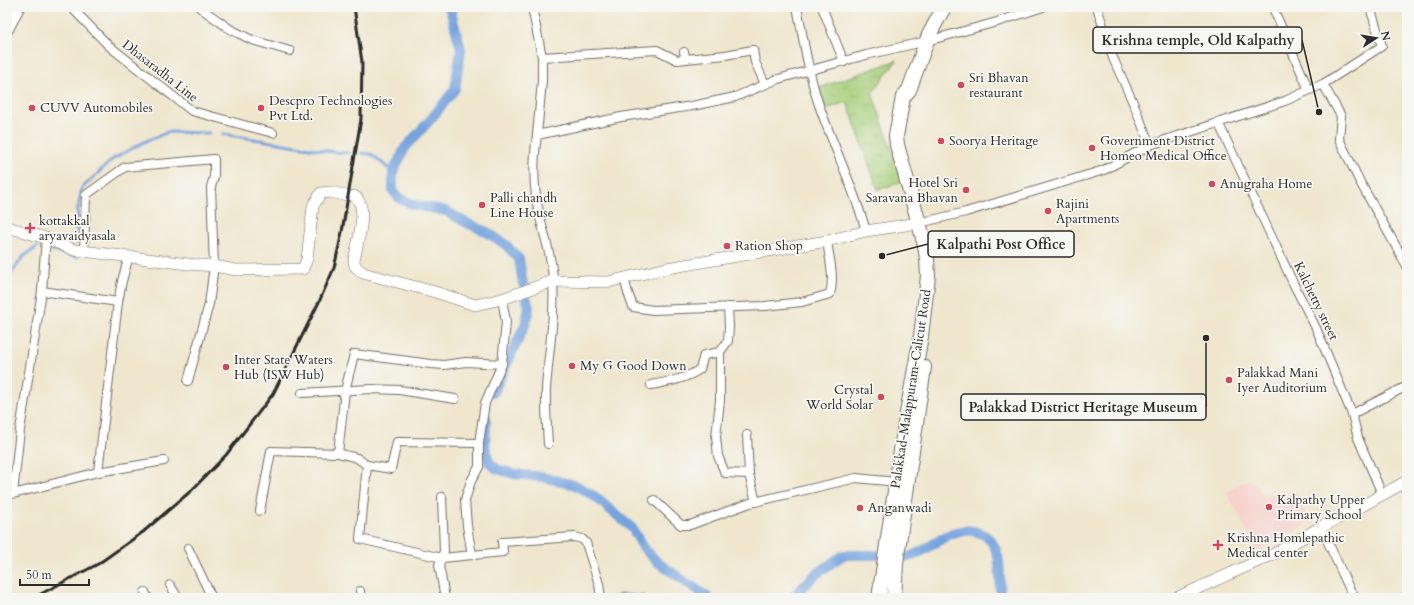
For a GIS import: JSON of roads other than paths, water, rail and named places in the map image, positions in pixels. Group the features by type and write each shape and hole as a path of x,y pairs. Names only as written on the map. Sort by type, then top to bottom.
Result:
{"highway":[{"name":"Palakkad-Malappuram-Calicut Road","path":"894,598 896,563 922,386 932,270 931,244 922,223 897,145 896,136 903,97 909,90 927,41 944,7"},
{"name":"Palakkad-Malappuram-Calicut Road","path":"879,598 905,424 921,336 928,276 928,259 922,223"}],"main road":[{"path":"7,30 18,7"}],"street":[{"name":"Dhasaradha Line","path":"71,7 109,46 192,111 273,133"},
{"path":"199,7 230,29 252,40 290,52"},
{"path":"532,7 542,57 542,81 534,163 536,197 552,265 553,281 553,317 546,378 548,444"},
{"path":"797,7 810,71 819,105 855,197 866,231"},
{"path":"822,7 844,62"},
{"path":"537,135 621,118 679,109 735,97 778,79 997,22 1043,7"},
{"path":"1097,7 1113,58 1150,145"},
{"path":"7,227 46,238 74,250 214,266 236,270 303,269 307,259 313,206 321,193 330,192 356,197 361,203 362,215 354,260 355,266 363,273 435,292 475,305 502,299 553,281 608,282 667,268 826,241 866,231 922,223 974,210 1104,170 1150,145 1285,100 1323,84 1382,46 1370,7"},
{"path":"1273,8 1309,90"},
{"path":"542,57 657,50 677,60 685,56 725,55 753,50 755,62 765,84"},
{"path":"1323,84 1340,116 1339,139 1360,182 1407,266"},
{"name":"Kalchetty street","path":"1218,122 1294,285 1316,328 1352,414 1358,438 1382,494"},
{"path":"84,251 86,195 125,167 214,159 214,177 211,187 214,266 209,304 188,381"},
{"path":"46,238 42,291 10,495 98,472 164,461"},
{"path":"624,278 633,307 653,310 765,306 802,302 830,294 832,280 826,241"},
{"path":"98,472 118,302 129,256"},
{"path":"42,291 118,302"},
{"path":"472,555 467,526 465,500 478,467 479,443 486,403 502,364 506,322 502,299"},
{"path":"728,307 728,341 720,352 720,400 716,437 718,456 724,473 749,474"},
{"path":"651,385 691,375 700,369 704,355 720,352"},
{"path":"338,453 345,391 354,354 431,364 466,362 502,364"},
{"path":"1352,414 1407,386"},
{"path":"302,393 370,389 400,390 455,399"},
{"path":"747,435 749,474 756,502"},
{"path":"260,511 271,451 338,453 357,458 367,465 391,469 397,442 479,443"},
{"path":"367,465 360,539 442,558 503,552 502,542 574,537 582,539 586,543 591,555 602,598"},
{"path":"654,500 681,526 690,526 756,502 856,478 897,482"},
{"path":"1176,598 1274,554 1320,527 1407,481"},
{"path":"442,497 444,551 439,565 445,598"},
{"path":"1320,527 1350,590 1356,598"},
{"path":"188,548 212,598"},
{"path":"170,585 178,598"}],"water":[{"path":"620,594 644,596 644,598 611,598"}],"waterway":[{"path":"448,7 450,9 461,49 455,89 405,148 393,172 393,191 400,199 415,205 446,211 487,232 506,245 519,259 523,284"},
{"path":"76,243 78,208 82,188 113,159 144,142 168,132 209,133"},
{"path":"223,134 334,152 349,153"},
{"path":"361,153 371,154 393,172"},
{"path":"7,279 23,257 37,247"},
{"path":"53,251 77,257"},
{"path":"494,392 525,325 529,308 527,300"},
{"path":"486,418 485,446 489,462 497,469 514,474 542,477 575,485 594,496 632,528 643,547 657,562 709,598"},
{"path":"908,557 919,553 956,532 973,531 983,534 990,540 998,557 1000,568 1000,598"},
{"path":"792,598 815,575 843,555 876,555"}],"railway":[{"path":"33,598 98,564 143,532 192,490 226,455 273,394 319,302 334,268 342,232 361,119 362,62 354,7"}],"place":[{"name":"Sri Bhavan restaurant","path":"961,85"},
{"name":"CUVV Automobiles","path":"32,108"},
{"name":"Descpro Technologies Pvt Ltd.","path":"261,108"},
{"name":"Krishna temple, Old Kalpathy","path":"1319,112"},
{"name":"Soorya Heritage","path":"941,141"},
{"name":"Government District Homeo Medical Office","path":"1092,148"},
{"name":"Anugraha Home","path":"1212,184"},
{"name":"Hotel Sri Saravana Bhavan","path":"966,190"},
{"name":"Palli chandh Line House","path":"482,205"},
{"name":"Rajini Apartments","path":"1048,211"},
{"name":"kottakkal aryavaidyasala","path":"30,228"},
{"name":"Ration Shop","path":"727,246"},
{"name":"Kalpathi Post Office","path":"882,256"},
{"name":"Palakkad District Heritage Museum","path":"1206,338"},
{"name":"My G Good Down","path":"572,366"},
{"name":"Inter State Waters Hub (ISW Hub)","path":"226,367"},
{"name":"Palakkad Mani Iyer Auditorium","path":"1229,380"},
{"name":"Crystal World Solar","path":"881,397"},
{"name":"Kalpathy Upper Primary School","path":"1269,507"},
{"name":"Anganwadi","path":"860,508"},
{"name":"Krishna Homlepathic Medical center","path":"1218,545"}]}
